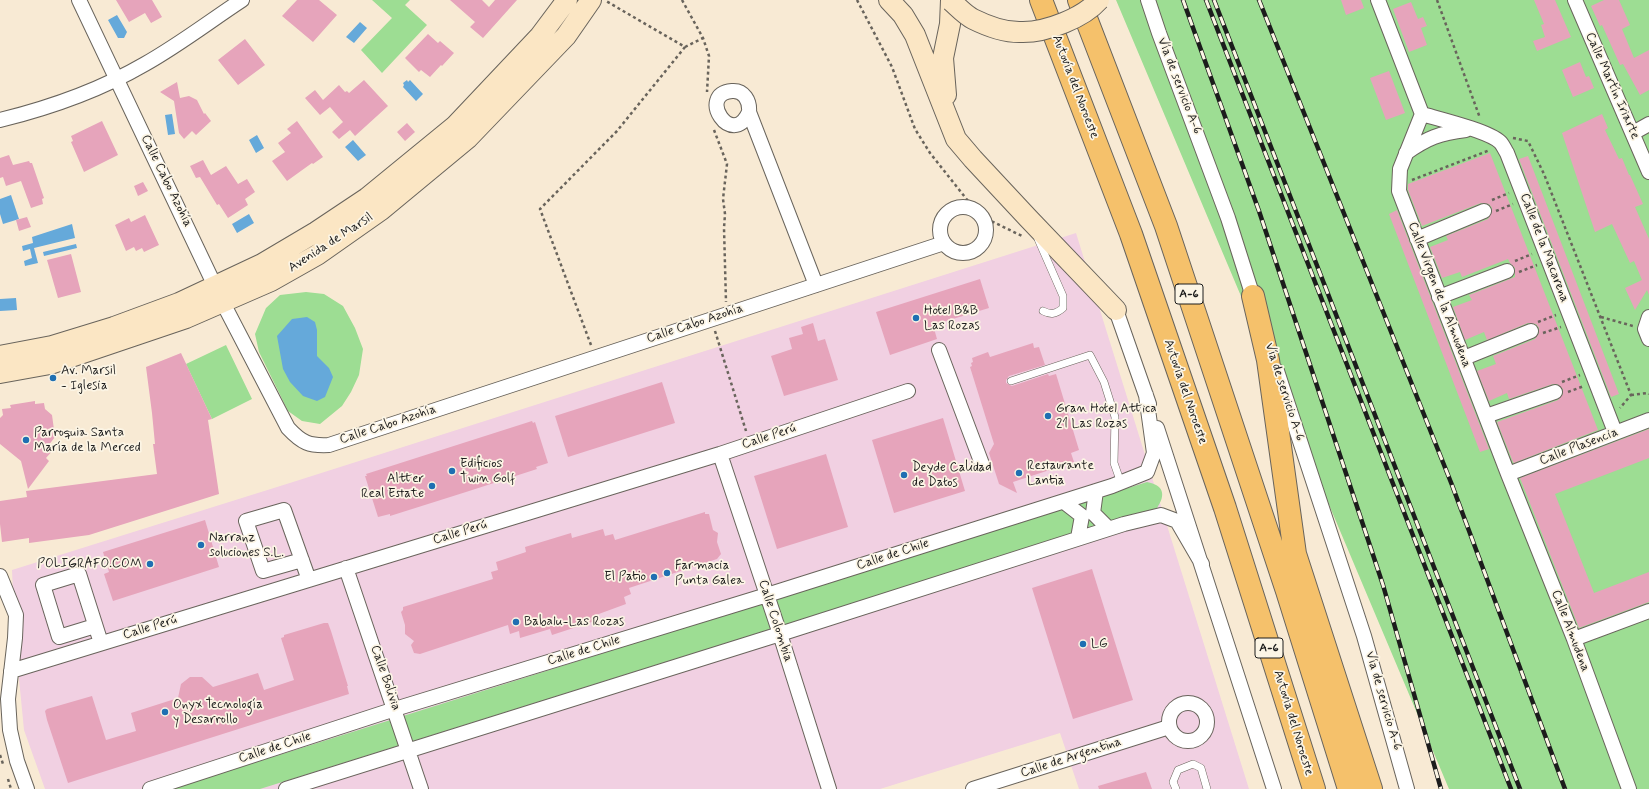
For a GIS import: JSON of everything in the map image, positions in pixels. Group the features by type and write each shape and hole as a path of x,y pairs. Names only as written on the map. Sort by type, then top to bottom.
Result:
{"highway":[{"name":"Autovía del Noroeste","path":"1041,0 1131,234 1225,508 1314,789"},
{"name":"A-6","path":"1079,0 1166,226 1285,584 1349,789"},
{"path":"1253,296 1268,360 1295,554 1371,789"}],"street":[{"name":"Calle Cabo Azohía","path":"79,0 220,295 288,428 300,440 314,446 329,445 944,243"},
{"path":"0,120 31,112 117,79 146,64 242,0"},
{"name":"Avenida de Marsil","path":"0,373 50,364 178,321 220,295 262,264 316,232 367,198 455,126 540,36 567,0"},
{"name":"Avenida de Marsil","path":"0,356 52,346 114,327 179,303 220,295 271,281 317,255 382,210 468,138 566,36 591,0"},
{"path":"889,0 903,15 915,35 956,138 960,144 1026,216 1116,310 1202,564 1274,789"},
{"path":"949,120 944,84 943,58 950,24 951,0"},
{"path":"951,0 971,18 997,28 1023,32 1048,28 1073,18 1099,0"},
{"name":"Vía de servicio A-6","path":"1148,0 1228,218 1364,636 1407,789"},
{"path":"1378,0 1422,114 1477,125 1500,142 1504,149"},
{"name":"Calle Martín Iriarte","path":"1575,0 1649,172"},
{"path":"749,112 816,285"},
{"name":"Calle Virgen de la Almudena","path":"1422,114 1400,169 1399,191 1508,474"},
{"path":"1633,133 1649,124"},
{"path":"1406,153 1419,144 1444,132 1477,125"},
{"name":"Calle de la Macarena","path":"1504,149 1616,432"},
{"path":"960,207 968,208 978,214 985,223 985,237 976,249 962,253 955,252 944,243 941,237 940,228 942,220 946,214 953,209 960,207"},
{"path":"1417,239 1484,211"},
{"path":"1439,297 1507,271"},
{"path":"1464,358 1531,331"},
{"path":"939,350 982,464"},
{"name":"Calle Perú","path":"11,671 720,454 908,391"},
{"path":"1486,416 1555,392"},
{"name":"Calle de Chile","path":"150,789 395,709 767,595 1121,483 1147,472 1154,453 1146,395"},
{"name":"Calle Plasencia","path":"1508,474 1649,420"},
{"name":"Calle Colombia","path":"720,454 780,634 829,789"},
{"name":"Calle Almudena","path":"1508,474 1574,639 1629,789"},
{"path":"1096,491 1093,513 1108,528"},
{"path":"1064,502 1082,516 1078,538"},
{"path":"302,560 263,571 246,521 284,510 302,560 309,580"},
{"path":"286,789 780,634 1108,528 1161,514 1177,521 1202,564"},
{"path":"284,565 291,585"},
{"name":"Calle Bolivia","path":"346,568 410,751 421,789"},
{"path":"96,626 59,637 43,585 79,574 96,626 101,643"},
{"path":"0,576 16,615 8,699 10,730 17,761 26,789"},
{"path":"1574,639 1649,611"},
{"path":"78,631 83,649"},
{"name":"Calle de Argentina","path":"973,789 1169,727"}],"lane":[{"path":"1026,216 1039,241 1063,296 1063,308 1058,312 1049,314 1043,311"},
{"path":"1011,381 1090,355 1104,382 1116,417 1114,463 1121,483"},
{"path":"1176,789 1173,782 1178,770 1193,764 1201,768 1207,789"}],"path":[{"path":"604,0 685,47"},
{"path":"682,0 703,38 709,56 707,94"},
{"path":"856,0 892,67 916,129 930,153 978,214 1011,232 1039,241"},
{"path":"1437,0 1477,125"},
{"path":"596,357 540,209 617,131 685,47 703,38"},
{"path":"712,125 727,164 723,200 726,308 718,317 750,443"},
{"path":"1399,185 1504,149 1512,138 1528,141 1544,174 1631,395"},
{"path":"1523,194 1485,215 1482,204 1523,194"},
{"path":"1546,255 1509,276 1505,265 1546,255"},
{"path":"1570,317 1534,337 1529,325 1570,317"},
{"path":"1601,317 1648,328"},
{"path":"1594,376 1557,396 1553,386 1594,376"},
{"path":"1610,419 1631,395 1648,392 1649,394"}],"shaded area":[{"path":"1076,233 1249,789 1079,789 1060,733 880,789 45,789 24,730 15,638 12,570"}],"green space":[{"path":"372,0 410,0 405,5 427,25 382,73 361,50 392,18"},
{"path":"1116,0 1649,0 1649,789 1449,789"},
{"path":"306,292 324,294 343,306 355,328 363,349 359,375 351,392 342,406 320,424 302,421 288,411 259,352 255,334 266,308 280,295"},
{"path":"226,345 252,399 212,419 186,364"},
{"path":"1147,482 1153,483 1162,491 1162,499 1157,508 260,789 171,789"}],"water":[{"path":"117,15 127,32 124,38 118,38 108,20"},
{"path":"360,22 367,28 354,43 346,37"},
{"path":"407,80 408,82 410,80 423,94 416,101 403,87 403,83"},
{"path":"172,114 175,134 168,135 165,115"},
{"path":"257,135 264,148 256,153 249,140"},
{"path":"353,140 366,155 358,161 345,147"},
{"path":"11,195 19,219 3,224 0,214 0,199"},
{"path":"249,214 254,223 237,233 232,224"},
{"path":"72,224 75,238 34,248 38,263 25,266 24,261 32,258 30,249 23,251 22,246 33,243 32,237"},
{"path":"76,244 77,248 44,256 43,252"},
{"path":"16,298 17,310 0,311 0,299"},
{"path":"307,317 315,322 317,330 317,356 329,368 333,377 325,397 317,401 303,396 290,382 283,369 277,336 292,319"}],"building":[{"path":"116,0 152,0 162,17 151,23 145,13 129,22"},
{"path":"297,0 319,0 337,15 313,42 282,16"},
{"path":"450,0 482,0 489,7 495,0 517,0 483,38 470,27 475,22"},
{"path":"1341,0 1361,0 1364,8 1346,15"},
{"path":"1534,0 1555,0 1571,37 1537,51 1533,41 1545,37 1541,25 1544,24"},
{"path":"1604,0 1619,0 1630,25 1622,29 1634,58 1649,50 1649,90 1640,95 1623,64 1620,65 1602,25 1600,26 1591,6"},
{"path":"1411,2 1418,19 1423,17 1427,26 1421,28 1427,45 1409,52 1393,9"},
{"path":"428,34 438,43 440,41 454,53 430,77 421,70 419,72 405,58"},
{"path":"245,39 265,65 238,85 218,60"},
{"path":"1580,62 1586,77 1589,76 1594,88 1573,97 1562,70"},
{"path":"1389,71 1405,113 1386,120 1370,78"},
{"path":"364,80 388,106 355,136 350,130 339,139 332,132 343,122 330,107 320,115 305,98 315,90 323,100 339,85 345,92 347,91 349,93"},
{"path":"177,82 180,98 189,96 197,100 204,114 205,113 211,121 196,135 192,131 184,139 179,133 174,101 160,92"},
{"path":"1602,114 1608,128 1605,130 1619,159 1622,158 1643,204 1635,207 1649,239 1649,295 1647,290 1635,310 1625,288 1642,280 1634,261 1630,263 1612,224 1595,232 1562,133"},
{"path":"102,121 118,155 84,172 71,142 73,141 71,136"},
{"path":"297,121 323,157 287,181 272,161 285,152 278,143 291,133 287,129"},
{"path":"407,123 415,132 405,141 397,132"},
{"path":"1490,153 1598,430 1514,463 1497,422 1558,400 1563,394 1563,389 1557,384 1553,384 1509,399 1507,393 1489,401 1477,371 1496,364 1493,356 1535,339 1539,333 1539,328 1536,324 1528,323 1487,340 1484,332 1465,340 1453,307 1472,300 1469,295 1515,277 1515,268 1508,259 1462,277 1460,272 1442,278 1430,247 1448,240 1446,236 1488,219 1492,212 1492,208 1489,204 1481,203 1422,226 1408,190 1408,184"},
{"path":"9,155 13,165 29,161 32,163 44,198 42,199 43,204 31,208 21,181 6,186 3,177 0,178 0,158"},
{"path":"1528,156 1619,394 1611,397 1519,159"},
{"path":"203,160 211,175 226,166 238,184 247,179 255,192 245,199 248,205 228,218 219,204 217,205 200,177 196,178 190,166"},
{"path":"143,182 148,191 138,196 134,186"},
{"path":"1397,210 1489,449 1480,452 1389,214"},
{"path":"145,215 159,245 144,252 142,248 136,251 134,247 126,251 115,225 129,218 131,222"},
{"path":"27,217 31,227 19,231 16,220"},
{"path":"71,254 81,292 58,298 47,260"},
{"name":"Hotel B&B Las Rozas","path":"980,279 989,308 933,325 937,339 890,355 876,312"},
{"path":"813,323 818,341 825,339 838,380 784,396 771,356 792,349 789,338 803,334 801,327"},
{"name":"Gran Hotel Attica 21 Las Rozas","path":"1033,343 1034,348 1039,347 1045,365 1009,376 1006,383 1012,386 1048,374 1049,376 1056,374 1079,450 1071,453 1074,462 1013,482 1017,493 999,484 989,453 994,444 970,367 972,366 971,363 973,362 972,358 988,352 990,357"},
{"path":"181,353 212,419 208,420 219,494 89,535 29,543 29,538 2,542 0,501 27,497 26,491 157,474 153,444 155,444 152,413 146,367"},
{"path":"662,382 675,423 568,457 555,416"},
{"name":"Parroquia Santa María de la Merced","path":"35,401 35,404 44,403 45,409 52,415 55,437 48,446 53,450 46,458 49,461 28,489 21,461 0,444 0,418 3,415 2,409 11,408 10,405"},
{"path":"943,418 965,491 894,513 872,440"},
{"name":"Edificios Twin Golf","path":"532,421 533,423 535,422 548,463 536,467 537,469 466,492 390,516 390,514 378,517 365,476 367,476 366,474"},
{"path":"1649,429 1649,458 1555,494 1594,593 1649,572 1649,602 1579,628 1520,478"},
{"path":"826,454 848,527 777,549 754,476"},
{"path":"705,512 705,514 709,514 713,530 718,533 717,542 721,554 717,559 629,588 631,594 624,597 626,604 596,615 598,620 552,635 550,629 520,638 519,631 510,634 508,625 420,654 414,653 411,645 414,641 405,634 405,625 401,612 403,607 493,579 491,572 498,570 496,562 526,552 525,547 571,533 572,538 603,529 605,536 613,534 615,540"},
{"path":"205,520 219,567 113,601 104,574 109,572 103,552"},
{"name":"LG","path":"1092,569 1133,700 1073,719 1032,588"},
{"path":"328,623 331,631 348,686 349,694 68,783 47,720 45,711 47,709 92,696 106,740 136,731 131,713 178,698 181,684 190,677 202,677 213,687 258,673 264,690 294,680 281,638 284,637 284,635"},
{"path":"1146,772 1152,789 1099,789 1098,786"}],"railway":[{"path":"1183,0 1259,211 1383,585 1441,789"},
{"path":"1206,0 1511,789"},
{"path":"1214,0 1520,789"},
{"path":"1259,0 1452,485 1565,789"}],"place":[{"name":"Hotel B&B Las Rozas","path":"916,318"},
{"name":"Av. Marsil - Iglesia","path":"53,378"},
{"name":"Gran Hotel Attica 21 Las Rozas","path":"1048,416"},
{"name":"Parroquia Santa María de la Merced","path":"26,440"},
{"name":"Edificios Twin Golf","path":"452,471"},
{"name":"Restaurante Lantia","path":"1019,473"},
{"name":"Deyde Calidad de Datos","path":"904,475"},
{"name":"Altter Real Estate","path":"432,486"},
{"name":"Narranz soluciones S.L.","path":"201,545"},
{"name":"POLIGRAFO.COM","path":"150,564"},
{"name":"Farmacia Punta Galea","path":"667,573"},
{"name":"El Patio","path":"654,577"},
{"name":"Babalu-Las Rozas","path":"516,622"},
{"name":"LG","path":"1083,644"},
{"name":"Onyx Tecnología y Desarrollo","path":"165,712"}]}
